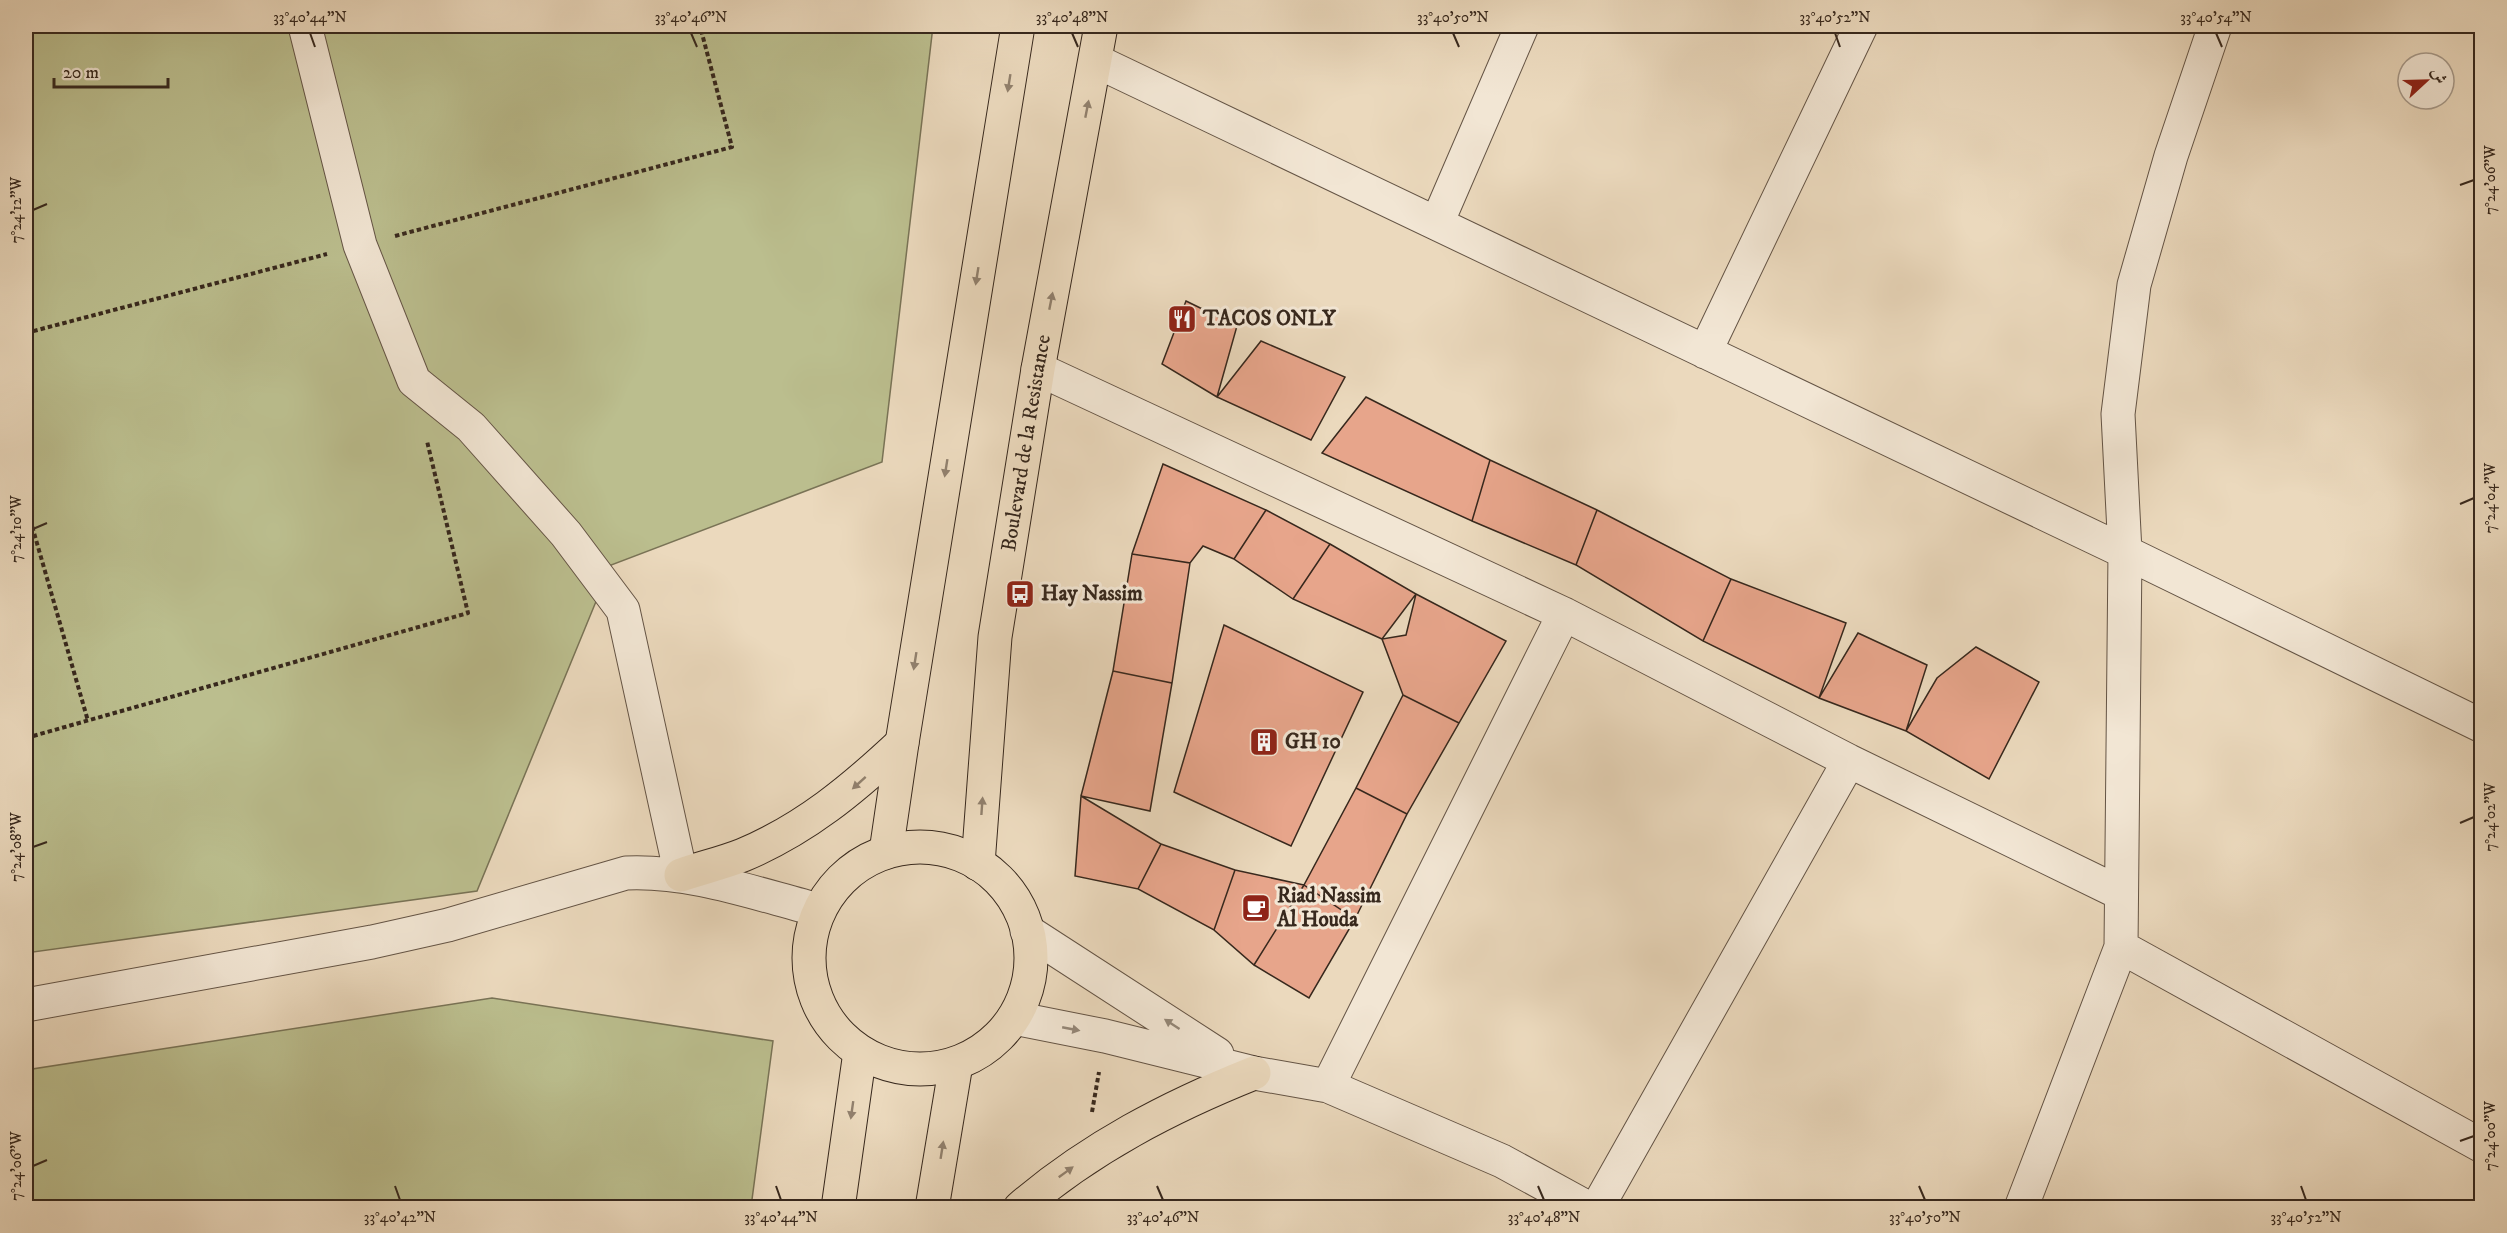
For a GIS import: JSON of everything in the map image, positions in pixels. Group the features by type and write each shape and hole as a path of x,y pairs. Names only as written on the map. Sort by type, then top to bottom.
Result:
{"main road":[{"path":"886,852 1018,26"},
{"name":"Boulevard de la Resistance","path":"978,864 995,637 1038,369 1101,26"},
{"path":"681,875 743,855 801,825 854,788 902,743"},
{"path":"917,847 928,848 949,851 978,864 1000,882 1017,905 1028,931 1030,961 1026,990 1014,1018 989,1046 956,1064 923,1070 890,1066 860,1052 835,1031 818,1004 809,973 810,941 819,910 836,884 859,865 886,852 917,847"},
{"path":"838,1208 860,1052"},
{"path":"932,1208 956,1064"},
{"path":"1020,1208 1085,1158 1139,1125 1246,1070"}],"street":[{"path":"305,26 360,245 414,381 471,427 566,534 622,610 681,875"},
{"path":"1437,223 1522,26"},
{"path":"1705,352 1861,26"},
{"path":"2021,1208 2121,947 2125,552 2118,414 2134,285 2171,156 2215,26"},
{"path":"1096,61 2125,552 2481,726"},
{"path":"1038,369 1564,614 1849,761 2120,893"},
{"path":"1328,1086 1564,614"},
{"path":"1597,1208 1849,761"},
{"path":"26,1005 372,942 448,925 626,873 654,871 681,875 819,910"},
{"path":"1028,931 1246,1070"},
{"path":"2121,947 2481,1146"},
{"path":"1014,1018 1328,1086 1502,1161 1588,1208"}],"path":[{"path":"26,333 732,147 700,26"},
{"path":"26,738 468,613 427,439"},
{"path":"26,505 88,721"},
{"path":"1085,1158 1105,1036"}],"green space":[{"path":"26,26 933,26 882,462 611,565 477,891 26,953"},
{"path":"492,998 773,1041 751,1207 26,1207 26,1070"}],"building":[{"path":"1186,301 1237,326 1217,397 1162,364"},
{"path":"1261,341 1345,377 1311,440 1217,397"},
{"path":"1366,397 1490,460 1472,521 1322,453"},
{"path":"1490,460 1597,510 1576,565 1472,521"},
{"path":"1163,464 1266,510 1234,559 1203,546 1190,563 1132,554"},
{"path":"1266,510 1330,544 1293,599 1234,559"},
{"path":"1597,510 1731,579 1703,641 1576,565"},
{"path":"1330,544 1416,594 1382,639 1293,599"},
{"path":"1132,554 1190,563 1172,683 1113,671"},
{"path":"1731,579 1846,623 1819,698 1703,641"},
{"path":"1416,594 1506,641 1459,723 1403,695 1382,639 1406,635"},
{"name":"GH 10","path":"1224,625 1363,692 1291,846 1174,792"},
{"path":"1858,633 1927,665 1906,731 1819,698"},
{"path":"1976,647 2039,682 1989,779 1906,731 1937,678"},
{"path":"1113,671 1172,683 1150,811 1081,796"},
{"path":"1403,695 1459,723 1407,814 1356,788"},
{"path":"1356,788 1407,814 1355,919 1304,885"},
{"path":"1081,796 1161,844 1138,889 1075,876"},
{"path":"1161,844 1235,870 1214,930 1138,889"},
{"name":"Riad Nassim Al Houda","path":"1235,870 1304,885 1254,965 1214,930"},
{"path":"1304,885 1355,919 1309,998 1254,965"}],"place":[{"name":"TACOS ONLY","path":"1182,319"},
{"name":"Hay Nassim","path":"1020,594"},
{"name":"GH 10","path":"1264,742"},
{"name":"Riad Nassim Al Houda","path":"1256,908"}]}
